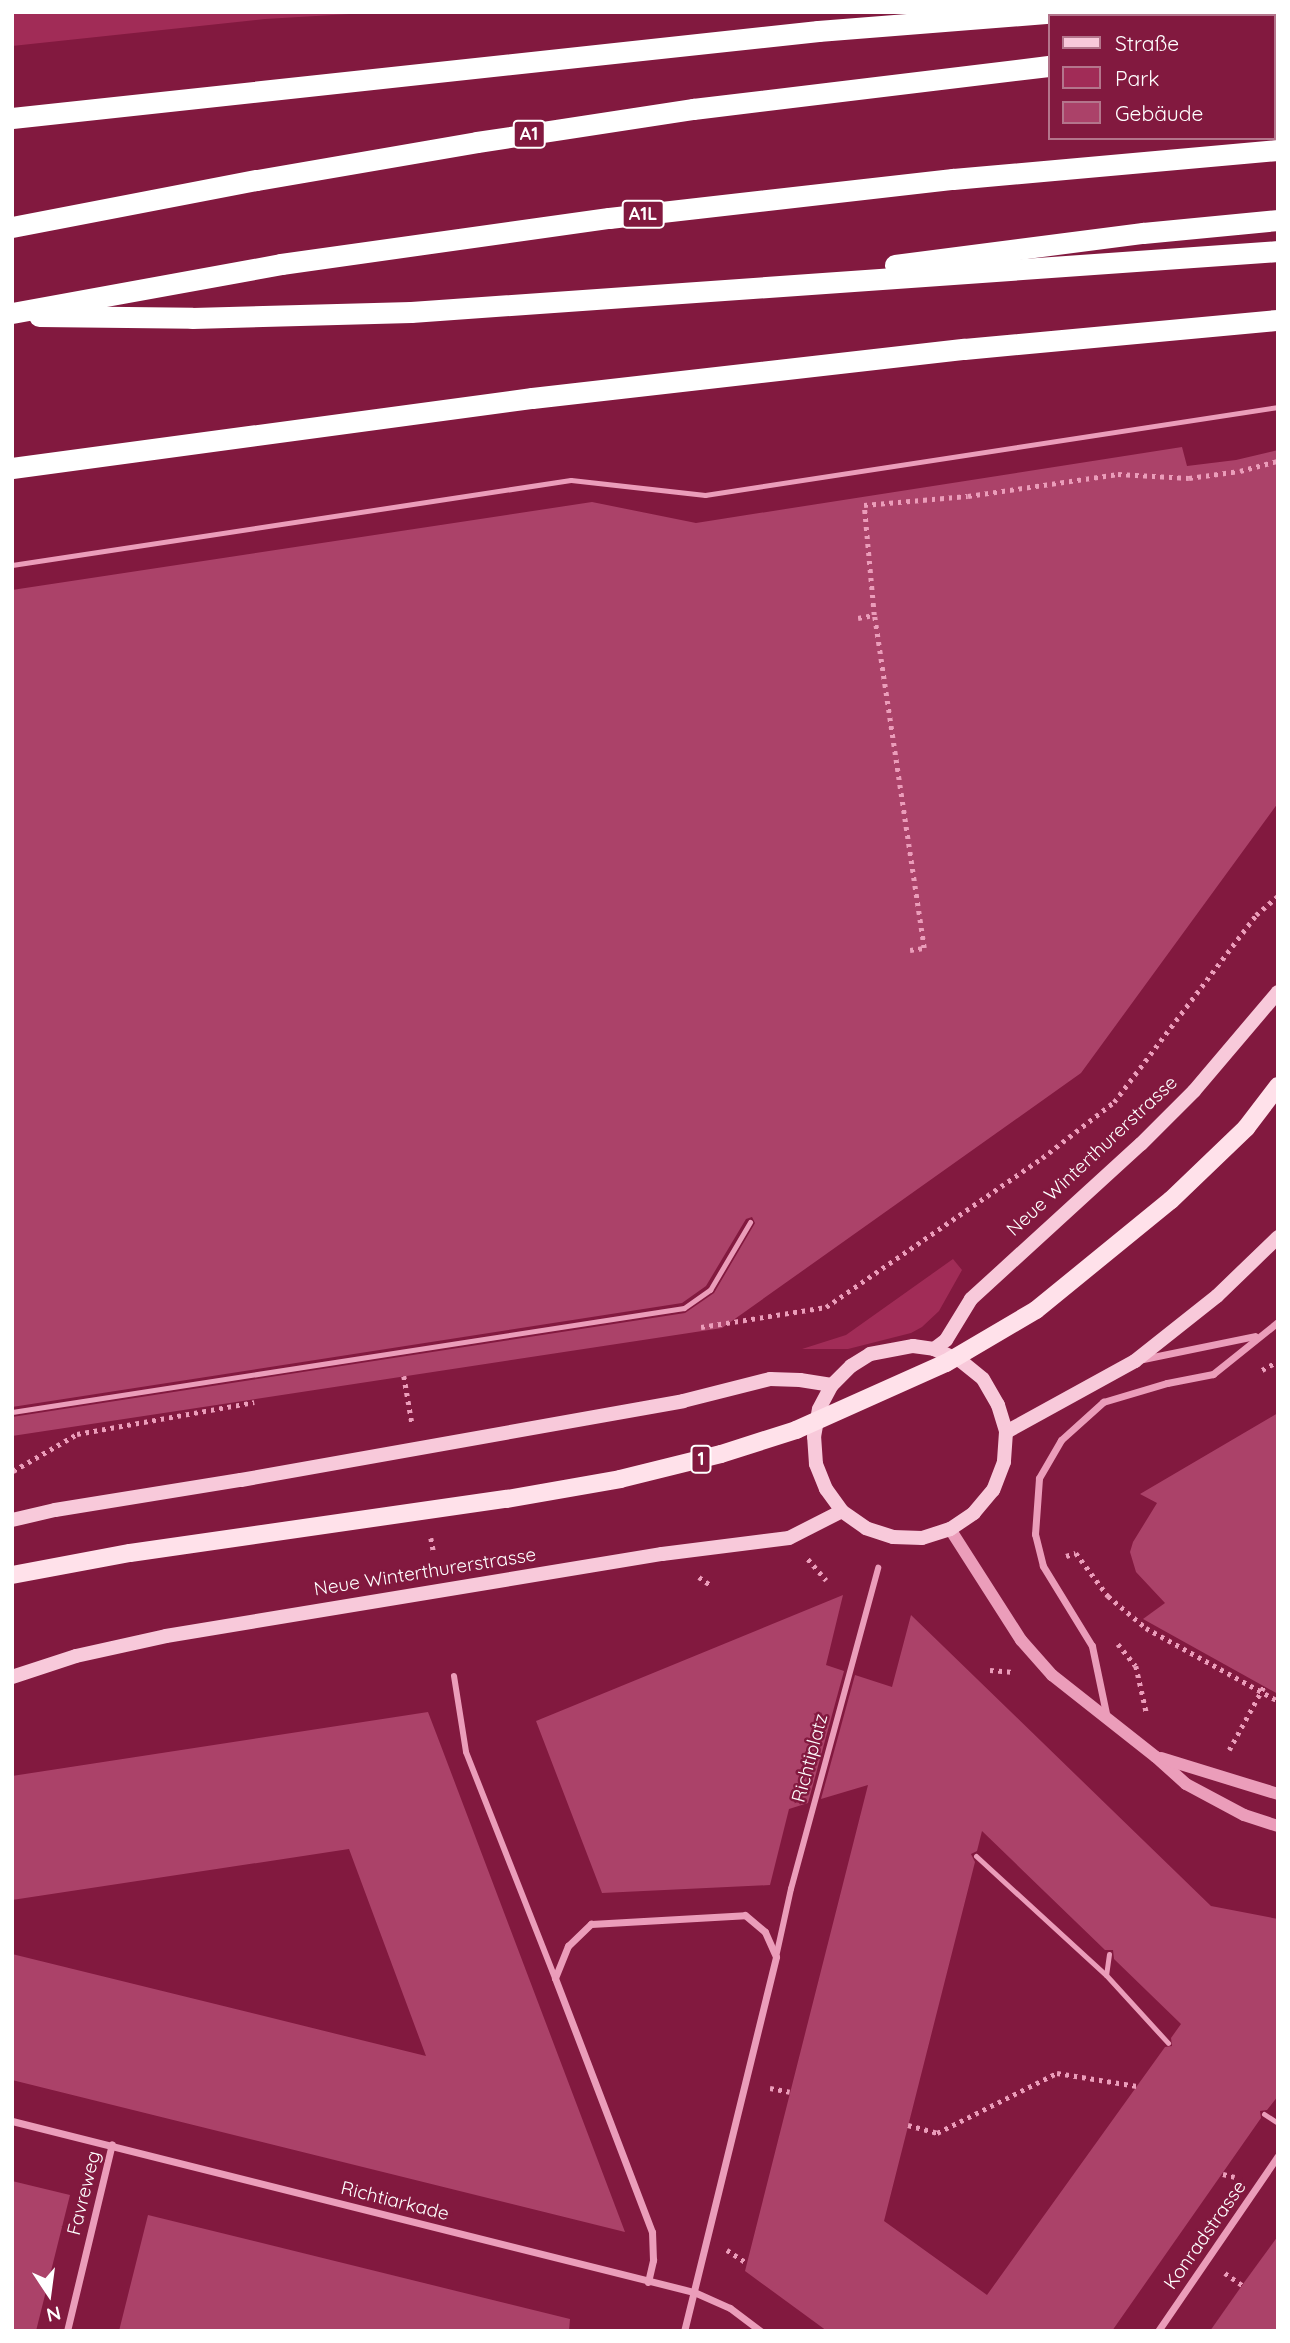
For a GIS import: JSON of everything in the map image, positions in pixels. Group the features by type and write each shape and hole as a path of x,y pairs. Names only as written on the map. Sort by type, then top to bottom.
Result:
{"highway":[{"path":"12,118 818,31 1058,12"},
{"name":"A1","path":"12,227 257,180 477,142 693,109 1048,66"},
{"name":"A1L","path":"12,314 295,262 568,223 939,180 1278,150"},
{"path":"699,291 1143,233 1278,220"},
{"path":"12,314 302,316 523,305 1278,251"},
{"path":"12,468 532,398 964,349 1278,320"}],"main road":[{"name":"Neue Winterthurerstrasse","path":"934,1349 946,1340 971,1299 1141,1144 1194,1090 1278,992"},
{"name":"1","path":"12,1575 130,1553 507,1499 620,1479 721,1454 796,1430 946,1363 1036,1310 1171,1200 1245,1128 1278,1086"},
{"path":"1006,1432 1135,1361 1217,1296 1278,1237"},
{"path":"913,1346 934,1349 961,1361 983,1379 998,1405 1006,1432 1004,1462 993,1490 974,1513 950,1529 922,1538 893,1537 866,1528 842,1511 826,1489 816,1464 814,1437 819,1409 832,1385 870,1354 913,1346"},
{"path":"12,1520 55,1510 670,1404 771,1379 832,1385"},
{"name":"Neue Winterthurerstrasse","path":"12,1677 76,1656 166,1636 663,1554 789,1538 842,1511"}],"street":[{"path":"1108,1722 1092,1646 1043,1566 1035,1534 1040,1478 1061,1440 1103,1402 1167,1383 1213,1374 1278,1322"},
{"path":"1135,1361 1259,1335"},
{"path":"950,1529 1021,1640 1052,1675 1186,1784 1244,1815 1278,1825"},
{"name":"Richtiplatz","path":"684,2331 791,1889 878,1568"},
{"path":"454,1676 466,1752 652,2232 653,2260 648,2282"},
{"path":"1156,1757 1278,1794"},
{"path":"555,1978 568,1946 591,1924 745,1915 765,1932 776,1957"},
{"name":"Richtiarkade","path":"12,2121 694,2292 730,2308 761,2331"},
{"name":"Favreweg","path":"67,2331 112,2144"},
{"name":"Konradstrasse","path":"1158,2331 1278,2156"}],"lane":[{"path":"12,565 571,480 705,495 1278,407"},
{"path":"12,1412 684,1308 710,1290 750,1222"},
{"path":"976,1856 1106,1975 1168,2043"},
{"path":"1106,1975 1109,1954"},
{"path":"1264,2114 1278,2123"}],"path":[{"path":"910,950 924,948 873,615 864,505 968,496 1118,474 1189,478 1240,471 1278,461"},
{"path":"858,618 873,615"},
{"path":"691,1328 826,1307 1042,1158 1114,1102 1256,915 1278,896"},
{"path":"1258,1373 1278,1361"},
{"path":"390,1378 417,1373"},
{"path":"404,1375 407,1394"},
{"path":"13,1471 77,1434 268,1399"},
{"path":"1062,1544 1062,1558 1076,1553 1108,1596 1146,1628 1263,1689 1278,1701"},
{"path":"1229,1751 1263,1689"},
{"path":"908,2124 937,2133 1056,2073 1137,2086"}],"green space":[{"path":"12,12 384,12 265,19 12,46"},
{"path":"953,1259 962,1270 939,1311 922,1327 911,1333 848,1349 802,1349 846,1335"}],"building":[{"path":"1182,447 1187,466 1236,460 1278,450 1278,803 1081,1073 722,1328 12,1436 12,1417 685,1313 714,1293 755,1223 752,1217 746,1219 706,1286 682,1303 12,1407 12,590 592,502 696,523"},
{"path":"1278,1413 1278,1694 1143,1619 1165,1603 1136,1572 1130,1552 1133,1542 1157,1503 1140,1494"},
{"path":"843,1595 826,1665 844,1671 808,1803 789,1809 770,1885 602,1893 536,1721"},
{"path":"911,1615 1211,1906 1278,1919 1278,2096 1267,2110 1260,2111 1261,2118 1112,2331 827,2331 745,2271 868,1785 821,1799 855,1675 892,1687","holes":["982,1831 1105,1950 1113,1950 1114,1959 1181,2024 1171,2038 1172,2046 1165,2047 987,2295 884,2221 975,1862 971,1854 977,1851"]},
{"path":"428,1712 625,2232 12,2080 12,1954 426,2056 349,1849 12,1900 12,1776"},
{"path":"12,2181 70,2195 36,2331 12,2331"},
{"path":"148,2215 570,2319 569,2331 119,2331"},
{"path":"1278,2236 1278,2331 1210,2331 1243,2284"}]}
